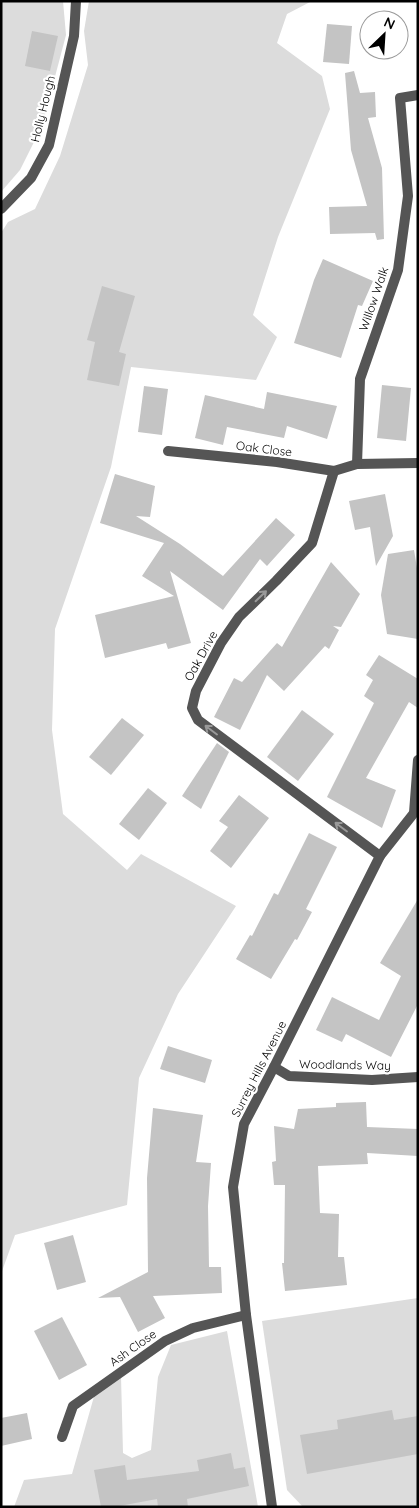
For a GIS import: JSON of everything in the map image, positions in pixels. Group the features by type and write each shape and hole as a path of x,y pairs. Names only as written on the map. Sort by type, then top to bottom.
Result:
{"street":[{"name":"Holly Hough","path":"1,209 31,178 49,145 74,36 76,1"},
{"name":"Willow Walk","path":"357,464 360,379 398,270 408,196 400,98 418,95"},
{"name":"Oak Close","path":"168,452 277,462 334,471 357,464"},
{"path":"357,464 418,463"},
{"name":"Oak Drive","path":"334,471 312,543 239,617 221,643 196,691 192,708 198,720 380,856"},
{"name":"Surrey Hills Avenue","path":"272,1507 246,1315 233,1186 244,1124 380,856 414,813 418,760"},
{"name":"Woodlands Way","path":"274,1067 289,1076 372,1080 418,1077"},
{"name":"Ash Close","path":"62,1437 73,1406 165,1341 193,1328 246,1315"}],"shaded area":[{"path":"1,1 63,1 66,35 42,126 20,170 1,192"},
{"path":"89,1 312,1 287,14 277,43 322,76 330,109 278,237 253,315 277,337 256,380 131,367 111,467 55,629 52,730 63,814 127,870 141,854 236,906 178,994 139,1078 127,1205 15,1235 1,1274 1,233 8,222 35,209 60,156 88,65 84,31"},
{"path":"418,1298 418,1507 303,1507 287,1490 262,1321"},
{"path":"227,1331 258,1507 14,1507 24,1480 72,1474 95,1393 121,1376 123,1453 132,1458 151,1450 158,1377 171,1345"}],"building":[{"path":"327,24 352,26 349,64 323,62"},
{"path":"32,31 58,36 50,71 25,66"},
{"path":"354,71 360,93 375,92 376,117 368,118 382,168 384,239 377,240 375,233 330,234 329,207 367,206 351,150 345,73"},
{"path":"323,259 373,281 362,306 358,305 341,358 294,343 314,280"},
{"path":"102,286 135,296 119,352 126,354 119,386 87,380 95,342 87,340"},
{"path":"382,385 411,388 406,441 377,438"},
{"path":"144,386 168,389 162,435 138,432"},
{"path":"267,392 337,406 327,439 287,426 284,438 227,427 223,445 195,438 205,395 264,409"},
{"path":"115,474 155,486 150,517 136,516 180,544 223,576 276,518 295,535 267,566 260,559 223,610 170,571 191,643 168,649 166,643 105,658 95,615 174,596 142,576 164,543 100,523"},
{"path":"385,494 393,536 376,566 370,527 355,530 349,501"},
{"path":"414,550 418,574 418,639 387,634 381,595 388,554"},
{"path":"331,562 360,594 341,627 333,626 339,630 329,649 325,646 284,691 267,675 240,730 214,717 234,678 242,682 277,643 282,647"},
{"path":"379,655 418,679 418,708 409,702 366,778 396,790 382,828 327,797 374,703 364,696 373,680 366,675"},
{"path":"302,710 334,734 298,781 267,757"},
{"path":"122,718 144,735 111,775 89,757"},
{"path":"217,743 229,752 201,809 182,796"},
{"path":"148,788 167,803 139,840 119,824"},
{"path":"239,795 269,818 231,868 210,851 228,827 219,821"},
{"path":"309,833 337,847 306,909 312,912 297,940 295,939 271,979 236,959 250,935 252,936 274,893 278,895"},
{"path":"418,899 418,1004 391,1057 346,1034 342,1042 316,1030 332,997 379,1020 401,976 380,963"},
{"path":"168,1046 212,1060 205,1083 160,1069"},
{"path":"366,1102 367,1127 418,1129 418,1156 367,1153 368,1164 318,1166 320,1213 339,1214 338,1257 344,1257 347,1285 285,1291 282,1263 284,1263 285,1185 274,1185 272,1162 276,1161 274,1126 294,1129 298,1109 336,1107 336,1103"},
{"path":"153,1108 203,1115 196,1162 211,1163 208,1206 209,1267 221,1267 222,1293 153,1296 165,1318 138,1332 120,1297 98,1298 148,1272 147,1178"},
{"path":"73,1235 86,1282 57,1290 44,1243"},
{"path":"62,1317 87,1365 59,1380 34,1331"},
{"path":"392,1410 394,1420 418,1416 418,1454 307,1474 300,1435 338,1429 337,1420"},
{"path":"27,1413 32,1439 1,1446 1,1418"},
{"path":"231,1453 234,1469 245,1467 249,1486 187,1499 188,1507 158,1507 157,1499 114,1507 101,1507 94,1470 125,1465 127,1480 199,1471 197,1460"}]}
